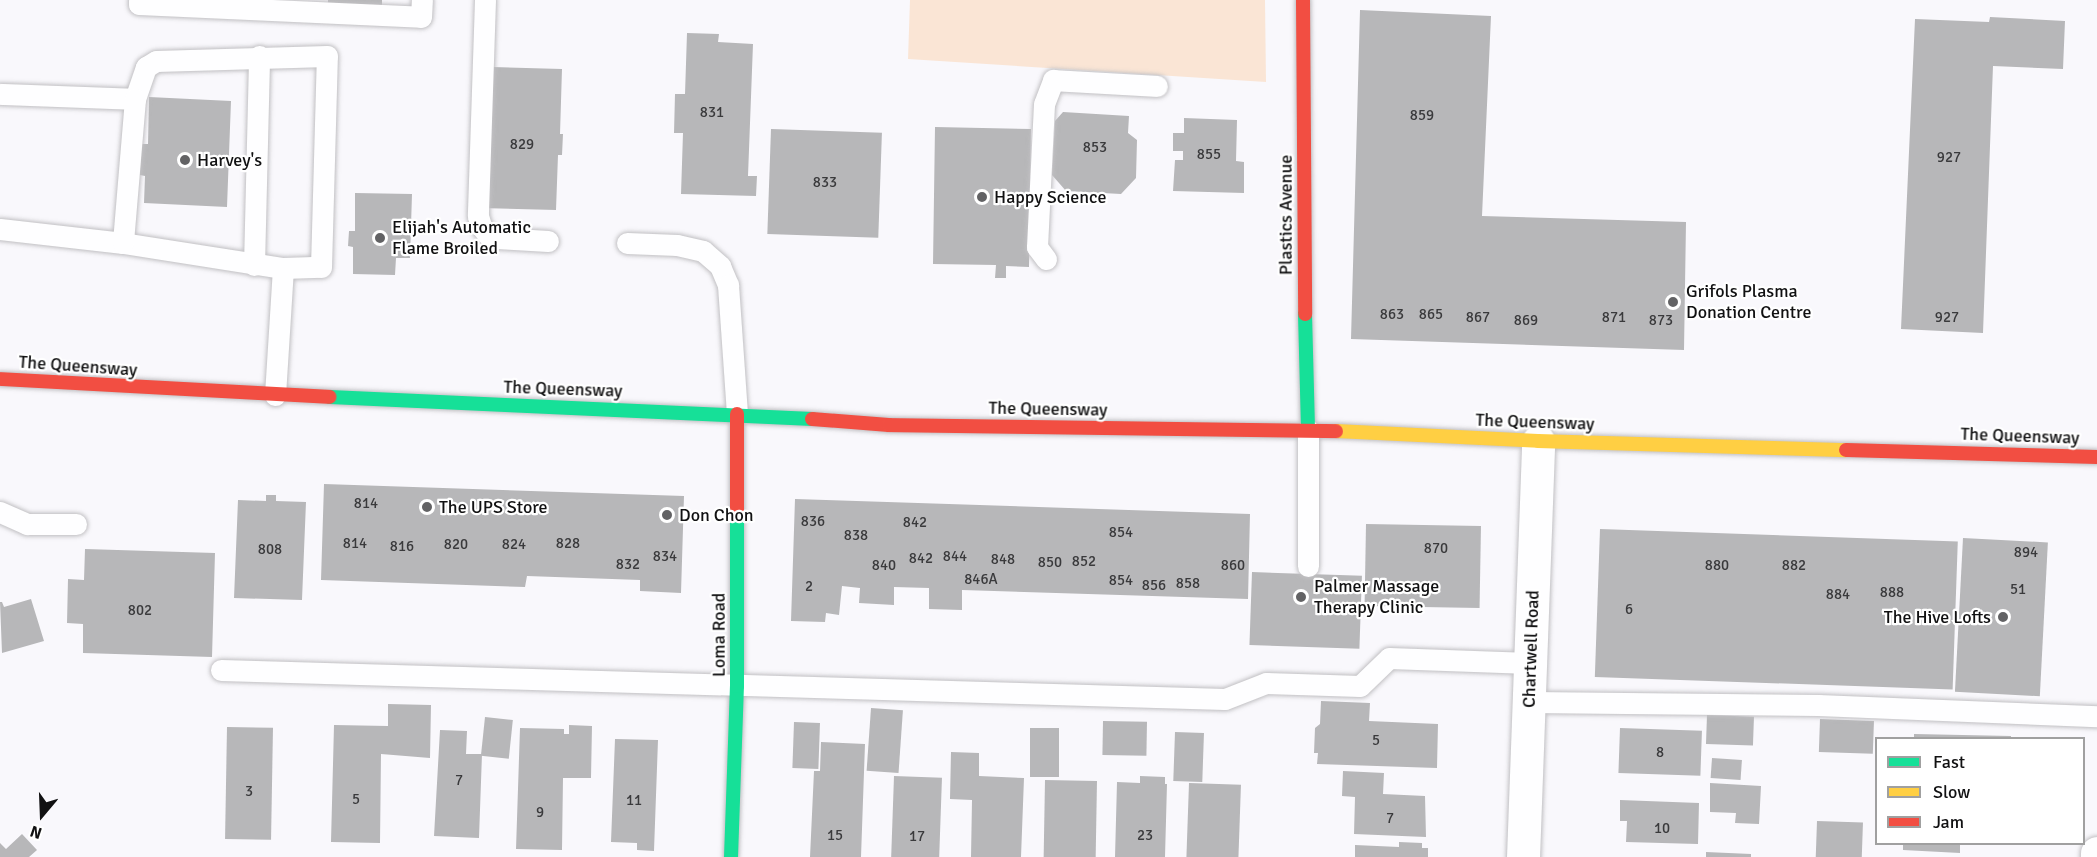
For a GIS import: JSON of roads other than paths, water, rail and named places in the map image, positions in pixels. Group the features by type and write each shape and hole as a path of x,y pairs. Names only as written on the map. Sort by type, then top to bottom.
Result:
{"main road":[{"name":"Plastics Avenue","path":"1303,0 1305,346 1308,430"},
{"name":"The Queensway","path":"0,379 275,395 737,414 889,425 1308,430 1538,441 2097,457"},
{"name":"Loma Road","path":"731,857 737,686 737,414"}],"street":[{"name":"Chartwell Road","path":"1524,857 1538,441"}],"lane":[{"path":"139,0 139,4 421,17 422,0"},
{"path":"485,0 478,216 487,234 497,238 548,241"},
{"path":"254,265 259,56"},
{"path":"0,229 123,243 254,265 283,268 321,267 327,56 259,56 156,62 146,67 135,99 123,243"},
{"path":"1046,259 1037,247 1044,104 1053,80 1157,87"},
{"path":"0,94 135,99"},
{"path":"627,243 677,245 703,251 720,266 728,285 737,414"},
{"path":"275,395 283,268"},
{"path":"1308,430 1308,566"},
{"path":"0,512 27,524 76,524"},
{"path":"221,670 1225,699 1266,683 1360,686 1389,658 1530,663"},
{"path":"1529,702 1818,705 2097,716"}],"place":[{"name":"Harvey's","path":"185,160"},
{"name":"Happy Science","path":"982,197"},
{"name":"Elijah's Automatic Flame Broiled","path":"380,238"},
{"name":"Grifols Plasma Donation Centre","path":"1673,302"},
{"name":"The UPS Store","path":"427,507"},
{"name":"Don Chon","path":"667,515"},
{"name":"Palmer Massage Therapy Clinic","path":"1301,597"},
{"name":"The Hive Lofts","path":"2003,617"}]}
